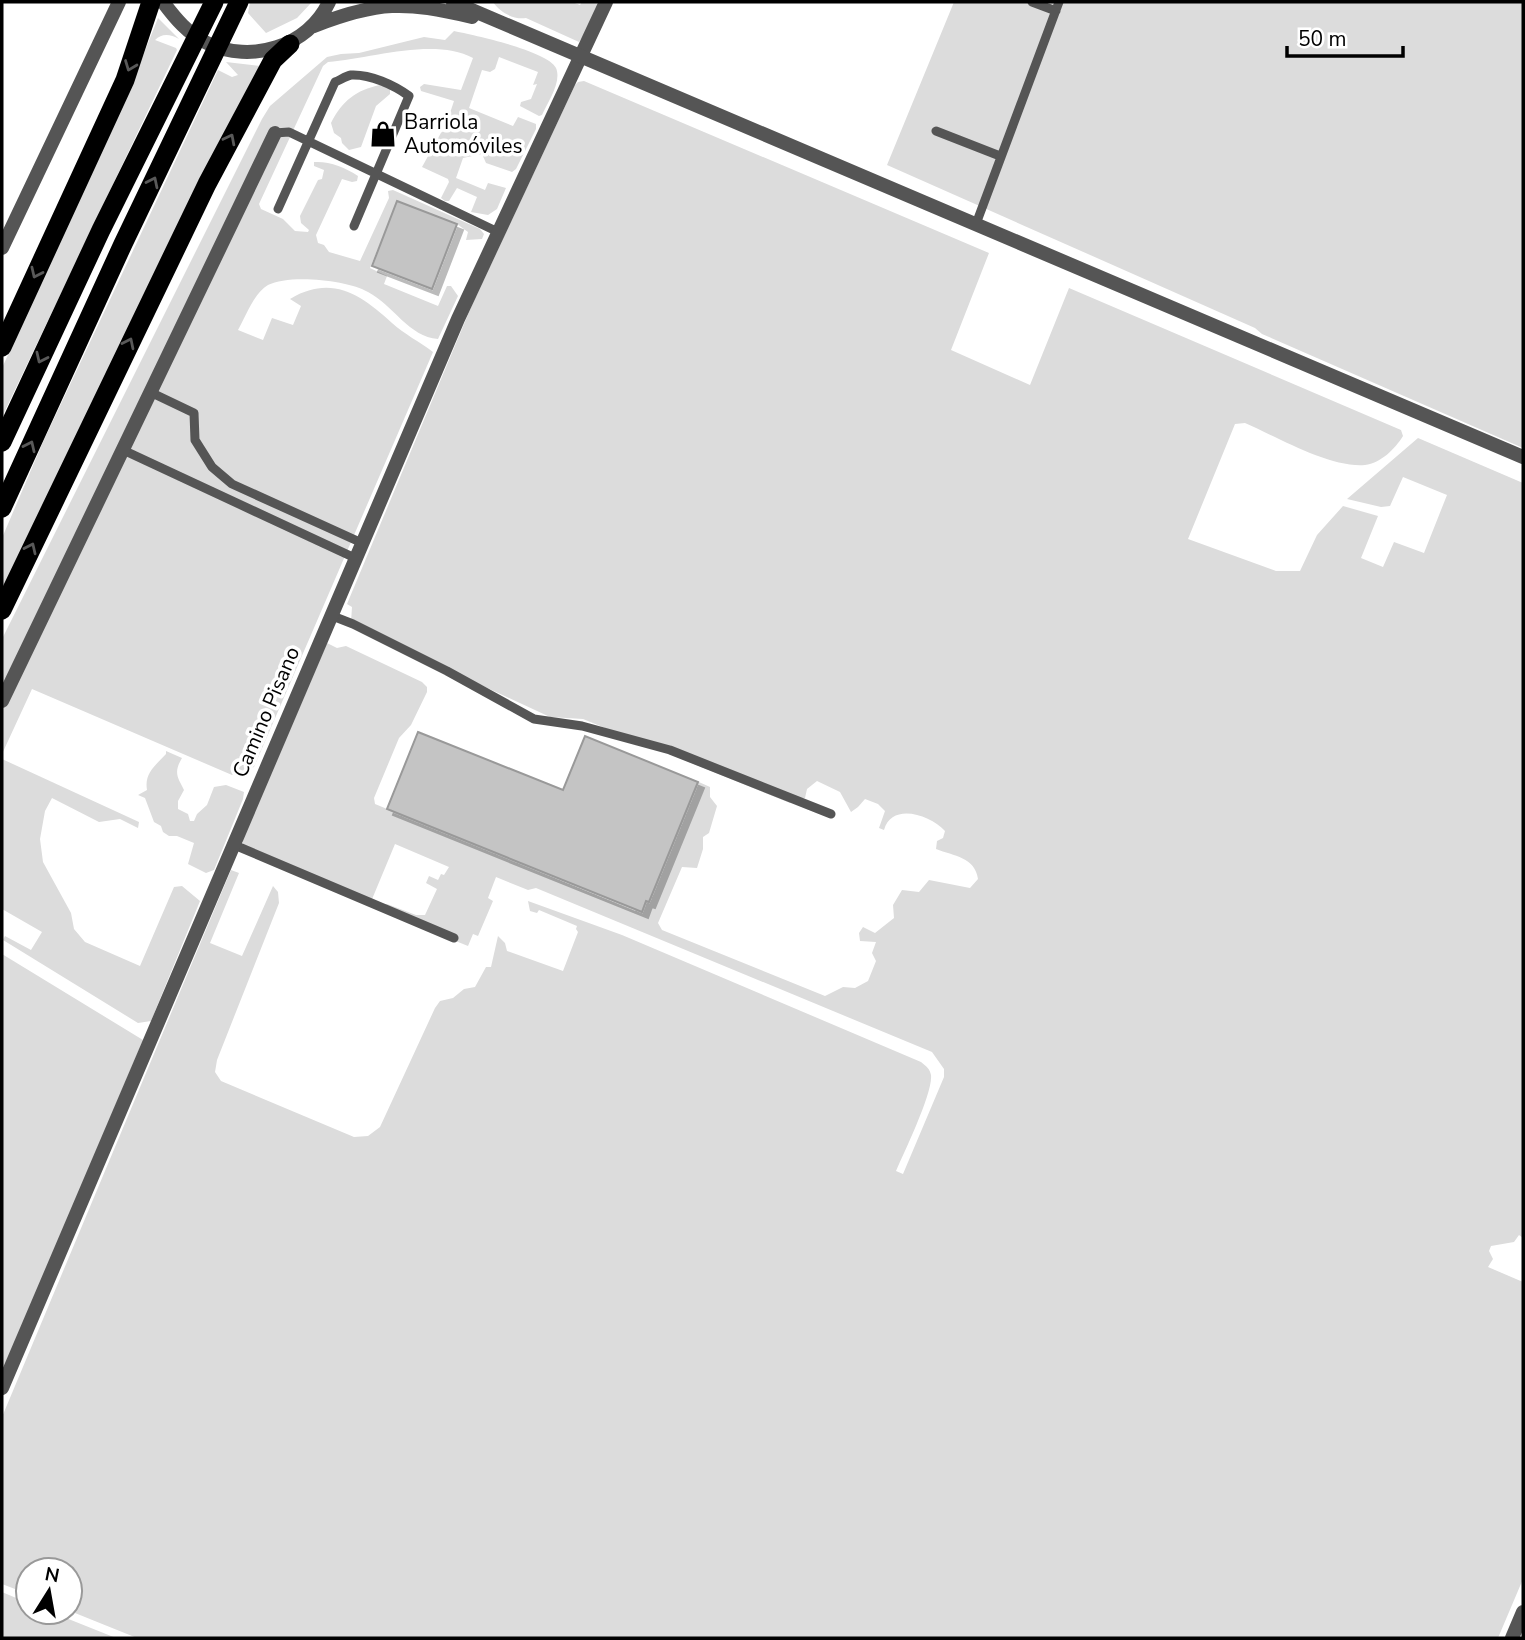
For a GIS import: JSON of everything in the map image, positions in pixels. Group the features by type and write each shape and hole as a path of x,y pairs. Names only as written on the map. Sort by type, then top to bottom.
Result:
{"highway":[{"path":"2,347 125,80 151,2"},
{"path":"2,442 106,220 214,2"},
{"path":"2,509 123,244 238,4"},
{"path":"2,610 218,162 273,60 290,44"}],"street":[{"path":"2,248 119,2"},
{"path":"163,2 180,25 206,43 237,52 270,50 290,44 312,27 352,11 383,5 413,5 440,9 507,25"},
{"path":"312,27 329,2"},
{"path":"453,2 1523,457"},
{"name":"Camino Pisano","path":"2,1388 458,319 606,2"},
{"path":"2,701 275,133"},
{"path":"1512,1638 1523,1612"}],"lane":[{"path":"975,225 1058,7 1032,2"},
{"path":"278,209 335,82 349,75 373,79 397,87 409,96 354,226"},
{"path":"936,131 1000,156"},
{"path":"275,133 289,132 498,232"},
{"path":"150,392 194,413 195,440 212,467 232,484 362,543"},
{"path":"122,450 355,558"},
{"path":"330,615 447,671 534,719 582,726 670,750 831,814"},
{"path":"232,844 454,938"}],"shaded area":[{"path":"250,2 312,2 297,18 266,33 248,13"},
{"path":"493,2 572,2 580,5 582,2 601,2 579,42 526,18 507,14"},
{"path":"954,2 1523,2 1523,448 887,165"},
{"path":"158,18 179,39 166,35 155,40 177,50 2,417 2,368 130,88"},
{"path":"454,31 525,50 540,56 556,68 554,92 539,116 520,106 521,102 531,99 538,72 499,57 495,69 490,72 482,70 469,108 513,126 518,117 536,124 516,169 512,172 486,163 482,154 463,158 456,178 485,190 488,183 506,188 497,209 488,215 471,212 477,197 457,188 449,201 445,201 441,198 448,179 422,167 447,122 454,101 421,91 420,87 424,84 461,90 473,58 440,49 402,51 328,62 323,66 259,204 261,209 283,219 295,231 308,232 301,223 300,216 318,180 322,179 324,170 314,166 314,162 325,162 358,176 357,181 352,182 342,179 316,235 318,243 324,245 329,252 360,261 389,198 388,191 393,190 480,229 484,234 482,239 466,240 468,232 457,224 397,202 370,268 387,276 384,284 438,306 447,286 451,286 458,296 438,339 418,333 368,292 347,284 304,279 268,285 254,299 238,330 263,340 272,318 293,325 301,306 290,299 319,288 333,288 345,291 369,304 433,352 254,767 232,775 32,689 2,754 2,639 270,106 327,57 359,53 424,37 445,40"},
{"path":"226,62 260,66 2,592 2,538 43,442 218,70 232,77 238,75"},
{"path":"584,81 989,253 951,350 1030,385 1069,288 1401,430 1403,436 1400,441 1382,458 1371,464 1351,465 1320,457 1245,423 1235,424 1188,539 1276,571 1300,571 1317,535 1343,506 1378,516 1361,558 1383,567 1394,542 1424,553 1447,495 1403,477 1390,506 1381,507 1347,499 1418,438 1523,483 1523,1238 1519,1235 1514,1242 1491,1246 1489,1251 1493,1259 1488,1267 1523,1282 1523,1579 1498,1638 137,1638 84,1617 84,1556 14,1556 14,1589 2,1584 2,1417 231,870 239,873 210,943 242,956 273,886 278,892 279,903 217,1060 215,1072 221,1081 354,1137 368,1136 380,1127 435,1008 440,1001 453,998 464,989 475,987 486,967 491,967 498,936 505,943 507,951 563,971 578,932 577,926 539,910 537,913 530,911 528,901 622,935 921,1062 930,1071 930,1084 923,1108 896,1171 903,1174 944,1077 944,1069 932,1052 536,888 528,890 496,877 488,898 493,901 478,936 473,934 468,946 384,912 384,905 387,904 416,915 425,915 437,889 426,883 429,876 438,880 449,867 395,844 370,904 243,845 243,839 327,643 337,648 346,646 422,682 427,687 411,725 399,738 374,798 375,804 635,911 639,902 644,901 690,778 710,787 710,797 717,806 709,833 703,837 703,849 697,868 682,867 658,923 662,930 825,996 843,987 855,988 868,981 876,961 872,953 876,942 860,941 859,933 863,927 875,933 894,918 893,905 902,890 919,892 929,880 970,888 978,879 973,866 968,862 936,849 937,841 943,838 945,831 921,816 895,816 888,821 884,830 879,828 885,811 878,804 865,799 851,812 840,792 817,781 807,789 805,798 795,798 790,803 583,719 550,717 356,627 351,622 352,607 347,604 472,305 578,82"},
{"path":"380,85 390,88 390,94 376,106 361,147 349,150 334,133 331,123 340,108 351,98"},
{"path":"166,751 182,758 177,772 184,790 178,801 178,809 188,814 190,821 194,821 207,805 214,787 226,785 244,792 214,870 206,873 188,864 194,843 163,832 161,826 154,822 145,798 138,795 147,790 149,774"},
{"path":"2,759 139,822 138,828 120,819 99,822 52,798 45,811 40,839 43,862 71,913 74,929 85,942 140,966 174,887 182,886 200,901 151,1021 138,1023 3,940 5,936 31,950 42,932 2,909"},
{"path":"2,954 143,1040 2,1374"},
{"path":"2,1592 14,1597 14,1626 84,1625 116,1638 2,1638"}],"building":[{"path":"397,201 457,224 432,289 372,266"},
{"path":"418,732 563,790 585,736 698,782 649,902 646,901 642,912 387,809"}],"place":[{"name":"Barriola Automóviles","path":"383,134"}]}
